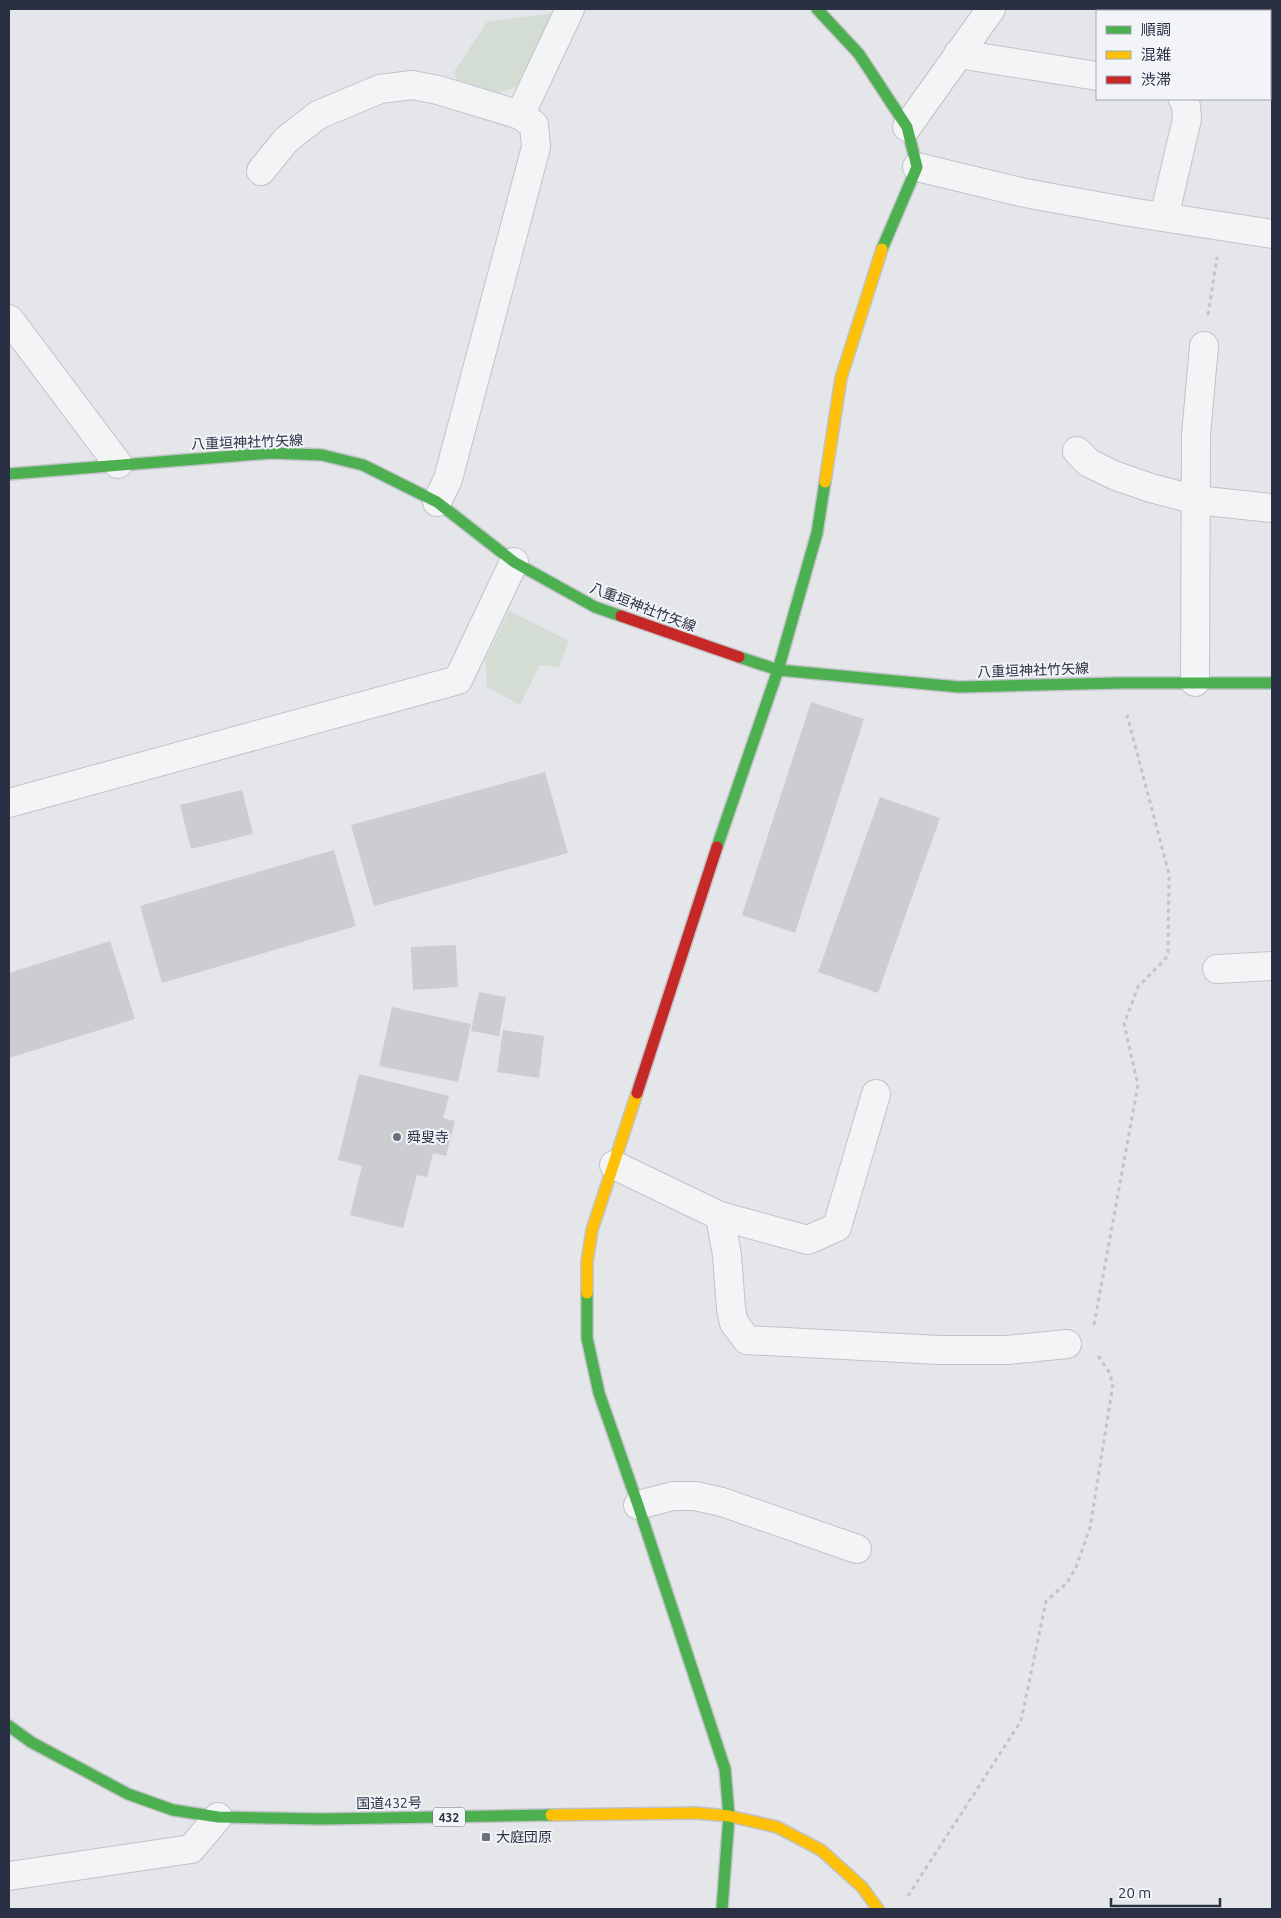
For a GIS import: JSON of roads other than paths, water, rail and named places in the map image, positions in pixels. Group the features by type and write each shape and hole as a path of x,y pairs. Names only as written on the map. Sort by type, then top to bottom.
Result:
{"main road":[{"path":"722,1909 729,1816 725,1769 599,1393 587,1338 587,1262 592,1230 712,863 778,670 817,533 841,378 880,254 917,167 907,127 860,54 817,9"},
{"name":"八重垣神社竹矢線","path":"9,474 271,453 322,454 363,465 437,502 514,562 595,607 677,637 778,670 959,687 1118,682 1272,683"},
{"name":"国道432号","path":"9,1726 32,1742 128,1794 173,1810 218,1817 322,1819 696,1812 729,1816 777,1827 821,1850 862,1887 878,1909"}],"street":[{"path":"520,115 570,9"},
{"path":"907,127 991,9"},
{"path":"958,54 1096,76"},
{"path":"261,171 286,140 318,115 380,89 412,85 438,90 520,115 534,125 536,147 448,479 437,502"},
{"path":"1164,217 1187,119 1183,100"},
{"path":"917,167 1025,193 1272,234"},
{"path":"9,319 118,464"},
{"path":"1196,682 1196,435 1204,346"},
{"path":"1077,451 1089,463 1116,476 1151,488 1196,500 1272,508"},
{"path":"9,803 458,680 514,562"},
{"path":"1216,969 1272,966"},
{"path":"614,1165 720,1216 808,1240 837,1227 876,1094"},
{"path":"720,1216 727,1255 731,1309 734,1323 747,1340 939,1350 1007,1350 1080,1339"},
{"path":"638,1505 673,1496 704,1498 722,1502 858,1549"},
{"path":"9,1876 191,1849 218,1817"}],"place":[{"name":"舜叟寺","path":"397,1137"},
{"name":"大庭団原","path":"486,1837"}]}
